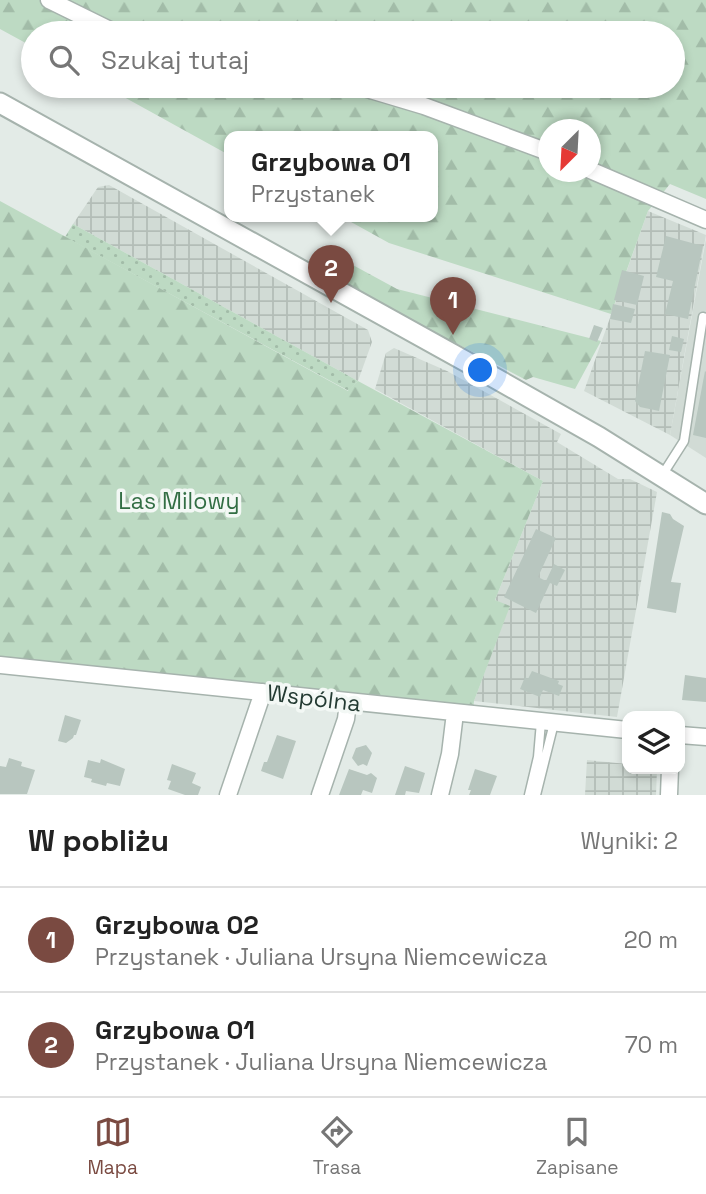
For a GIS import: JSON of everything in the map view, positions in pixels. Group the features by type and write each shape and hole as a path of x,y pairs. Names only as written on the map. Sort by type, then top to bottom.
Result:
{"street":[{"path":"49,0 92,21"},
{"path":"397,98 538,148"},
{"path":"0,103 599,437 706,504"},
{"path":"601,175 706,220"},
{"name":"Wspólna","path":"0,665 622,730"},
{"path":"228,795 263,692"},
{"path":"320,795 346,719 348,702"},
{"path":"440,795 450,754 455,713"},
{"path":"685,735 706,737"},
{"path":"668,795 670,774"}],"lane":[{"path":"661,477 684,441 703,317 706,318"},
{"path":"529,795 548,723"},
{"path":"536,795 548,723"}],"shaded area":[{"path":"109,185 368,330 372,342 358,381 73,224 98,187"},
{"path":"648,211 706,235 670,435 584,391"},
{"path":"706,239 706,458 670,435"},
{"path":"394,348 447,371 561,434 557,442 618,479 630,479 657,492 617,717 474,701 509,607 495,600 543,481 375,389 386,353"},
{"path":"587,760 622,764 622,774 657,774 656,795 585,795"}],"green space":[{"path":"0,0 706,0 706,199 670,184 648,211 611,314 389,243 351,222 438,222 438,131 224,131 224,152 126,98 685,98 685,21 21,21 21,40 0,29"},
{"name":"Las Milowy","path":"0,201 348,391 358,381 543,481 495,600 510,606 473,710 0,660"},
{"path":"73,224 358,381 349,391 65,237"},
{"path":"340,258 397,289 601,341 575,389 533,377 526,380 335,280 333,270"}],"building":[{"path":"666,236 703,246 688,319 665,314 673,281 656,277"},
{"path":"622,270 644,276 637,305 614,300"},
{"path":"613,304 635,309 631,323 610,319"},
{"path":"594,325 603,328 597,342 589,339"},
{"path":"672,336 684,339 681,352 669,350"},
{"path":"645,351 670,355 659,411 640,407 635,401"},
{"path":"706,372 706,438 693,435"},
{"path":"662,512 670,514 684,526 671,582 681,583 676,613 647,608"},
{"path":"536,529 556,538 538,577 546,581 554,564 565,570 557,586 550,583 536,613 504,597"},
{"path":"532,671 559,681 558,684 563,686 559,696 543,690 540,697 520,689 525,677 528,679"},
{"path":"685,675 706,678 706,702 682,700"},
{"path":"65,715 81,720 76,735 66,743 58,741"},
{"path":"277,735 296,741 283,779 261,771"},
{"path":"366,745 372,753 367,766 358,766 352,758 356,748"},
{"path":"9,758 22,762 21,766 35,770 27,794 0,794 0,766 6,767"},
{"path":"101,759 125,769 120,786 107,783 106,786 84,777 88,760 100,763"},
{"path":"172,764 196,773 192,783 201,787 198,795 185,795 168,789 171,781 167,780"},
{"path":"405,766 425,773 419,793 406,791 405,795 395,795"},
{"path":"349,769 367,775 371,773 377,778 372,793 363,790 361,795 339,795"},
{"path":"475,769 497,776 490,795 469,795"}],"place":[{"name":"Grzybowa 01","path":"331,303"},
{"name":"Grzybowa 02","path":"453,335"}]}
